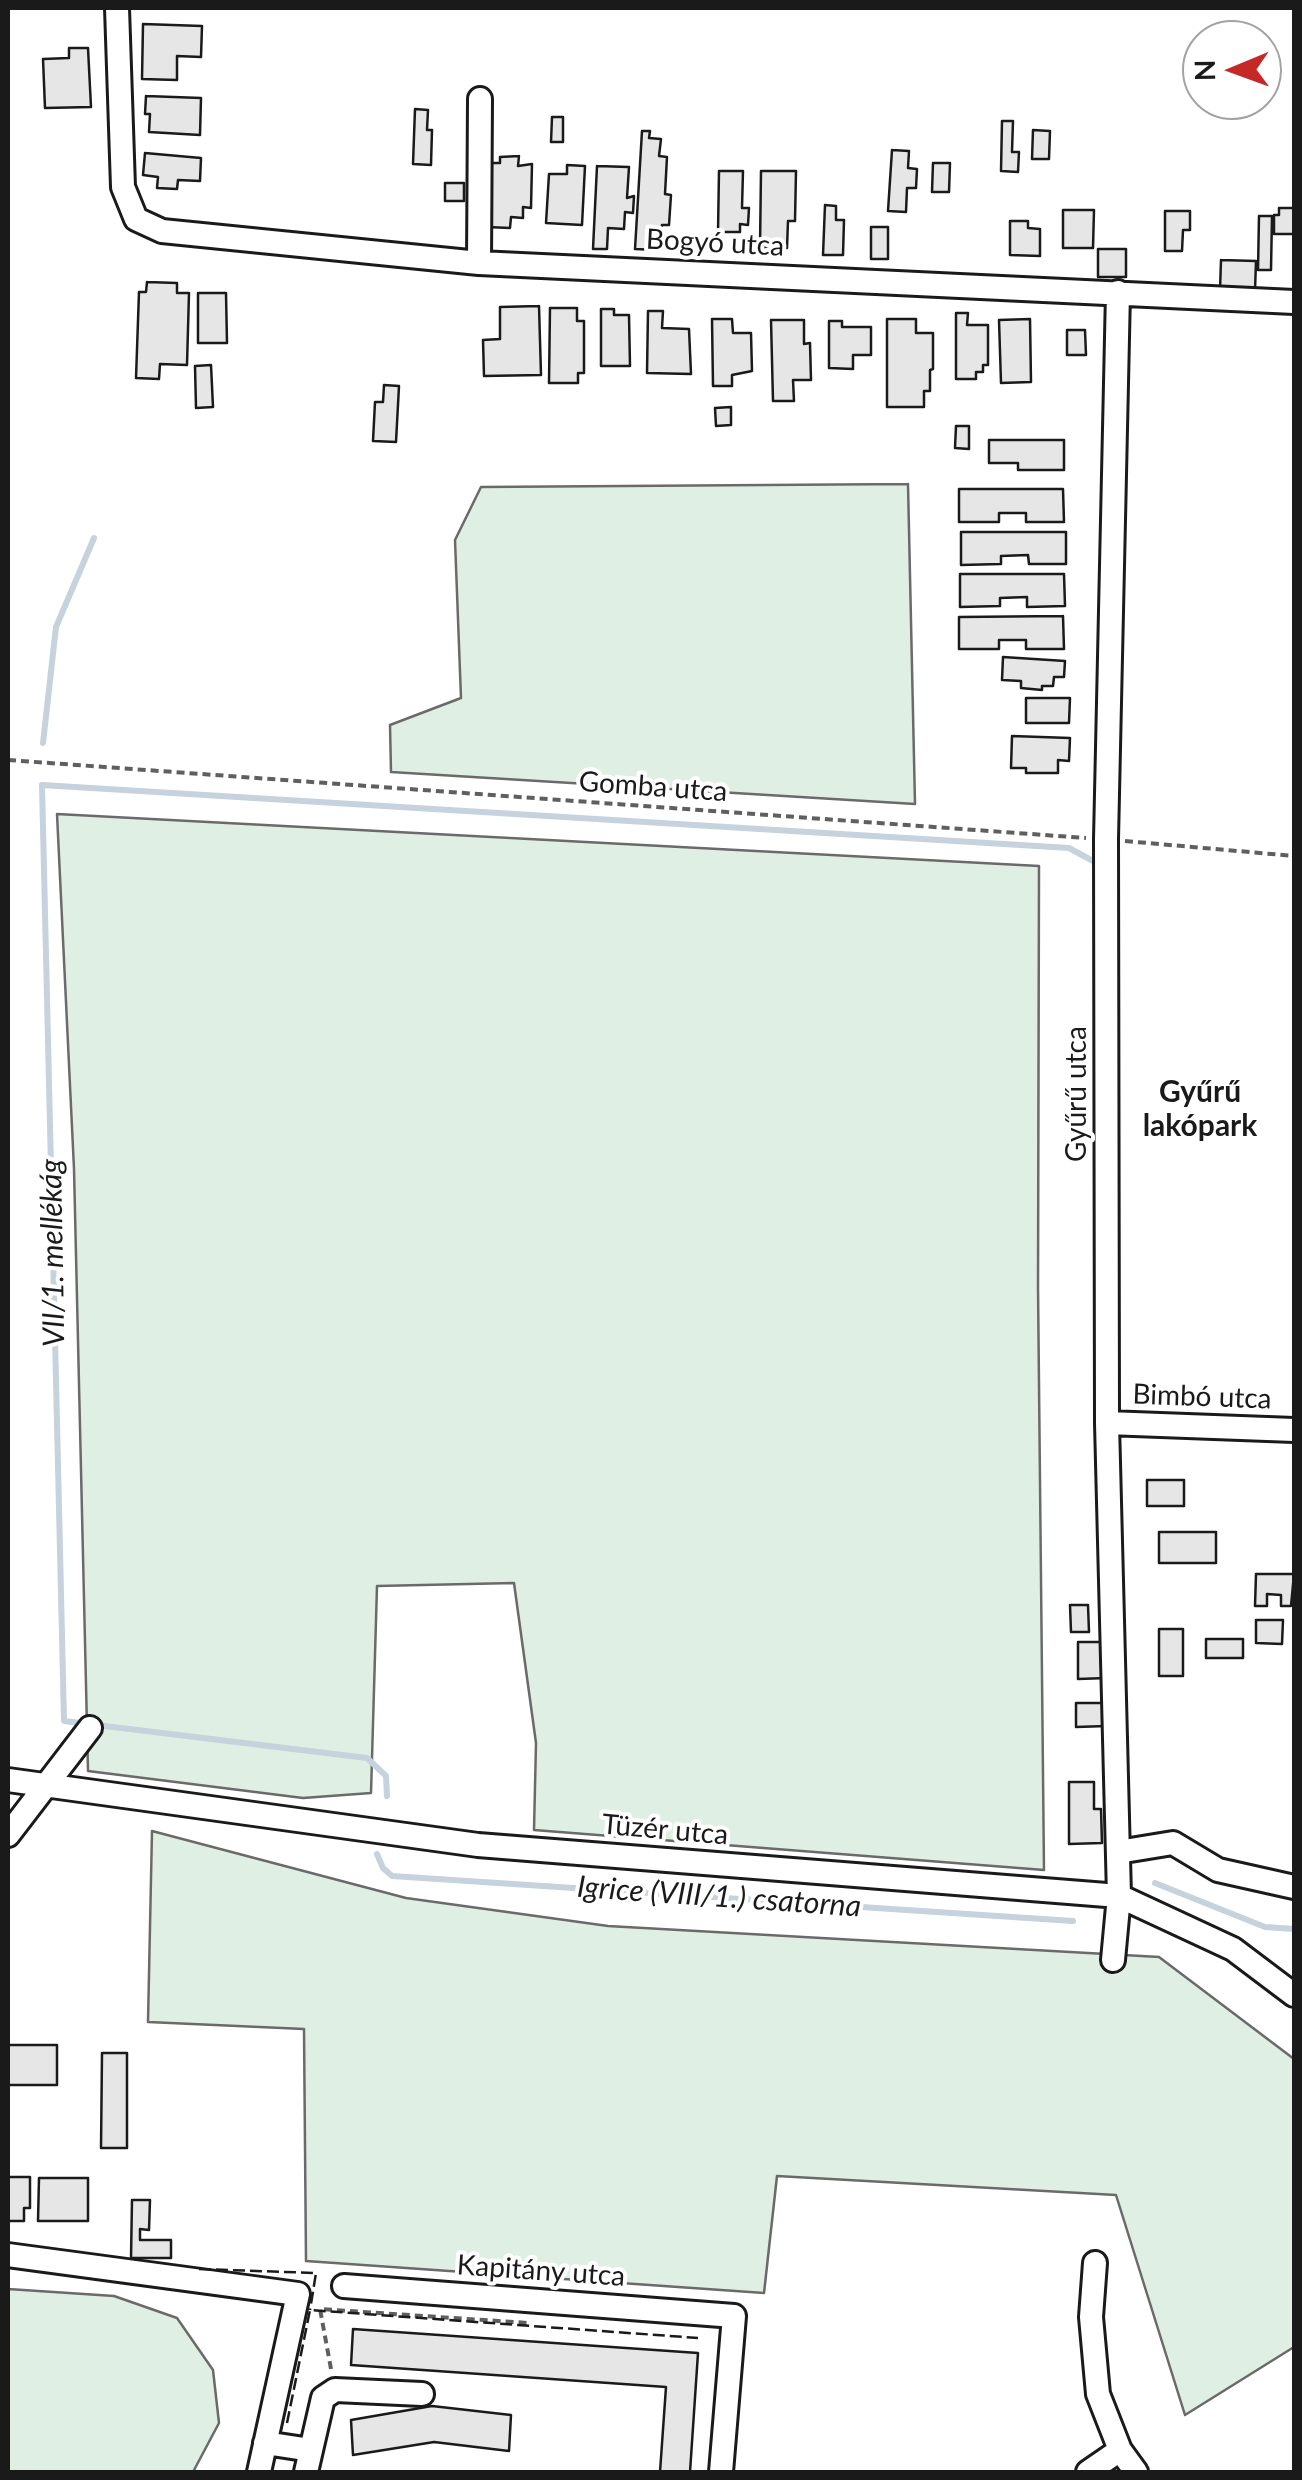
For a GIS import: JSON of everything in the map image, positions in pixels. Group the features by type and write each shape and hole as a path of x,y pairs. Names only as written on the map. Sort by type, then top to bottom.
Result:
{"street":[{"name":"Bogyó utca","path":"117,8 123,187 136,218 174,233 478,263 1294,302"},
{"path":"478,263 480,99"},
{"name":"Gyűrű utca","path":"1113,1960 1118,1852 1108,1423 1106,839 1118,292"},
{"name":"Bimbó utca","path":"1108,1423 1294,1430"},
{"path":"8,1834 90,1728"},
{"name":"Tüzér utca","path":"8,1780 478,1845 1118,1896 1233,1949 1294,1995"},
{"path":"1118,1852 1173,1844 1218,1870 1294,1887"},
{"path":"8,2255 298,2294 259,2472"},
{"path":"1096,2263 1090,2316 1098,2394 1120,2450 1136,2472"},
{"name":"Kapitány utca","path":"344,2286 734,2316 721,2472"},
{"path":"265,2443 309,2467 323,2398 335,2390 422,2394"},
{"path":"1088,2472 1120,2450"}],"path":[{"name":"Gomba utca","path":"8,760 1294,856"},
{"path":"335,2390 320,2309 530,2323"}],"green space":[{"path":"908,484 915,804 391,772 390,725 461,698 455,540 481,487"},
{"path":"57,814 1039,866 1038,1287 1044,1870 534,1830 536,1743 514,1583 377,1586 371,1793 303,1798 88,1771 74,1169"},
{"path":"152,1831 406,1898 608,1926 1159,1957 1294,2059 1294,2347 1185,2415 1116,2195 777,2176 764,2293 306,2261 304,2029 148,2022"},
{"path":"8,2289 114,2296 177,2318 213,2370 219,2423 193,2472 8,2472"}],"building":[{"path":"143,24 202,26 201,57 177,56 177,80 142,79"},
{"path":"69,48 88,48 91,107 45,108 43,59 69,58"},
{"path":"146,96 201,98 200,135 149,132"},
{"path":"415,109 428,110 431,165 413,164"},
{"path":"552,117 563,117 563,142 551,142"},
{"path":"1002,121 1013,121 1012,152 1019,152 1018,172 1001,171"},
{"path":"1033,130 1050,131 1049,159 1032,159"},
{"path":"642,131 650,131 649,138 661,139 659,156 667,157 665,194 671,195 669,225 662,225 657,250 635,249"},
{"path":"892,150 909,151 908,168 917,169 916,188 907,188 906,212 888,211"},
{"path":"145,153 201,158 200,181 178,180 177,189 157,188 158,177 143,175"},
{"path":"519,156 518,166 532,164 531,208 523,207 523,218 511,217 510,228 487,227 489,163 500,163 500,157"},
{"path":"933,163 950,163 949,192 932,192"},
{"path":"567,165 585,166 582,225 546,223 549,174 567,174"},
{"path":"597,166 629,167 627,198 634,196 633,213 625,212 624,229 608,228 607,249 593,249"},
{"path":"719,171 743,171 742,208 749,208 748,225 740,224 740,232 718,232"},
{"path":"761,171 796,171 795,221 788,221 787,248 760,247"},
{"path":"445,183 464,183 464,201 445,201"},
{"path":"825,205 836,206 836,220 844,220 843,255 823,255"},
{"path":"1279,208 1294,208 1294,234 1274,234 1274,215 1279,215"},
{"path":"1063,210 1094,210 1093,248 1063,248"},
{"path":"1165,211 1190,211 1190,230 1183,230 1182,251 1165,251"},
{"path":"1259,216 1272,216 1271,270 1258,270"},
{"path":"1010,221 1028,221 1028,228 1040,229 1040,256 1010,255"},
{"path":"871,227 888,227 888,259 871,259"},
{"path":"1098,249 1126,249 1126,277 1098,277"},
{"path":"1221,260 1256,261 1255,291 1220,290"},
{"path":"147,282 177,283 177,293 189,293 187,365 160,364 159,379 136,378 139,292 146,292"},
{"path":"198,293 226,293 227,343 198,343"},
{"path":"539,306 541,375 484,376 483,340 500,339 500,307"},
{"path":"550,308 577,308 577,321 584,321 584,373 578,373 578,383 549,383"},
{"path":"601,309 614,309 614,315 629,315 630,366 601,366"},
{"path":"648,311 663,311 662,328 689,329 691,374 647,373"},
{"path":"956,313 968,313 967,325 988,325 988,365 983,365 983,372 976,372 976,379 956,379"},
{"path":"712,319 732,319 733,333 751,333 752,371 732,375 732,386 713,386"},
{"path":"887,319 916,319 916,333 933,333 933,369 930,391 924,391 924,407 887,407"},
{"path":"1030,319 1031,382 1001,383 999,320"},
{"path":"771,320 804,320 804,344 810,343 811,380 793,380 794,401 773,401"},
{"path":"829,321 842,321 842,327 871,327 871,355 853,355 853,369 829,368"},
{"path":"1067,330 1085,330 1086,355 1067,355"},
{"path":"211,365 213,407 196,408 195,366"},
{"path":"384,385 399,386 396,442 373,441 375,402 383,402"},
{"path":"731,407 731,425 716,426 715,408"},
{"path":"956,426 969,426 969,449 955,448"},
{"path":"989,440 1064,440 1064,470 1018,470 1018,463 989,463"},
{"path":"959,489 1063,489 1064,522 1026,522 1026,513 999,513 999,522 959,522"},
{"path":"961,532 1066,532 1066,564 1029,564 1028,555 1001,556 1001,564 961,565"},
{"path":"960,574 1064,574 1065,606 1027,607 1027,597 1000,598 1000,606 960,607"},
{"path":"1063,616 1064,649 1026,649 1026,640 999,640 999,649 959,649 959,617"},
{"path":"1003,657 1065,661 1064,677 1054,677 1053,686 1042,686 1042,690 1021,688 1021,681 1002,680"},
{"path":"1026,698 1070,698 1069,723 1026,723"},
{"path":"1012,736 1070,738 1069,761 1058,760 1058,773 1026,773 1026,768 1011,768"},
{"path":"1147,1480 1184,1480 1184,1506 1147,1506"},
{"path":"1159,1532 1216,1532 1216,1563 1159,1563"},
{"path":"1256,1574 1294,1574 1291,1606 1281,1606 1281,1595 1267,1594 1267,1606 1255,1606"},
{"path":"1070,1605 1088,1605 1089,1632 1071,1632"},
{"path":"1256,1620 1283,1620 1282,1644 1256,1643"},
{"path":"1159,1629 1183,1629 1183,1676 1159,1676"},
{"path":"1206,1639 1243,1639 1243,1658 1206,1658"},
{"path":"1078,1642 1106,1642 1107,1678 1078,1679"},
{"path":"1076,1703 1107,1703 1107,1726 1076,1727"},
{"path":"1069,1782 1094,1782 1094,1809 1101,1809 1102,1843 1069,1844"},
{"path":"8,2045 57,2045 57,2085 8,2085"},
{"path":"102,2053 127,2053 127,2148 101,2148"},
{"path":"8,2177 30,2177 30,2208 24,2208 24,2221 8,2221"},
{"path":"39,2178 88,2178 88,2221 38,2221"},
{"path":"132,2200 150,2200 149,2230 140,2229 140,2240 171,2240 171,2258 131,2258"},
{"path":"353,2329 698,2353 690,2472 660,2472 666,2387 351,2365"},
{"path":"432,2406 511,2415 509,2451 434,2442 353,2455 351,2420"}],"waterway":[{"name":"VII/1. mellékág","path":"43,743 56,627 94,538"},
{"name":"VII/1. mellékág","path":"387,1796 386,1776 367,1758 64,1721 42,785 1069,848 1093,861"},
{"name":"Igrice (VIII/1.) csatorna","path":"377,1854 392,1876 1073,1921"},
{"name":"Igrice (VIII/1.) csatorna","path":"1155,1883 1265,1927 1294,1929"}],"fence":[{"path":"8,1334 8,1440"},
{"path":"199,2269 316,2273 310,2310"},
{"path":"287,2423 310,2310 698,2338"}],"district":[{"name":"Gyűrű lakópark","path":"1200,1109"}]}
